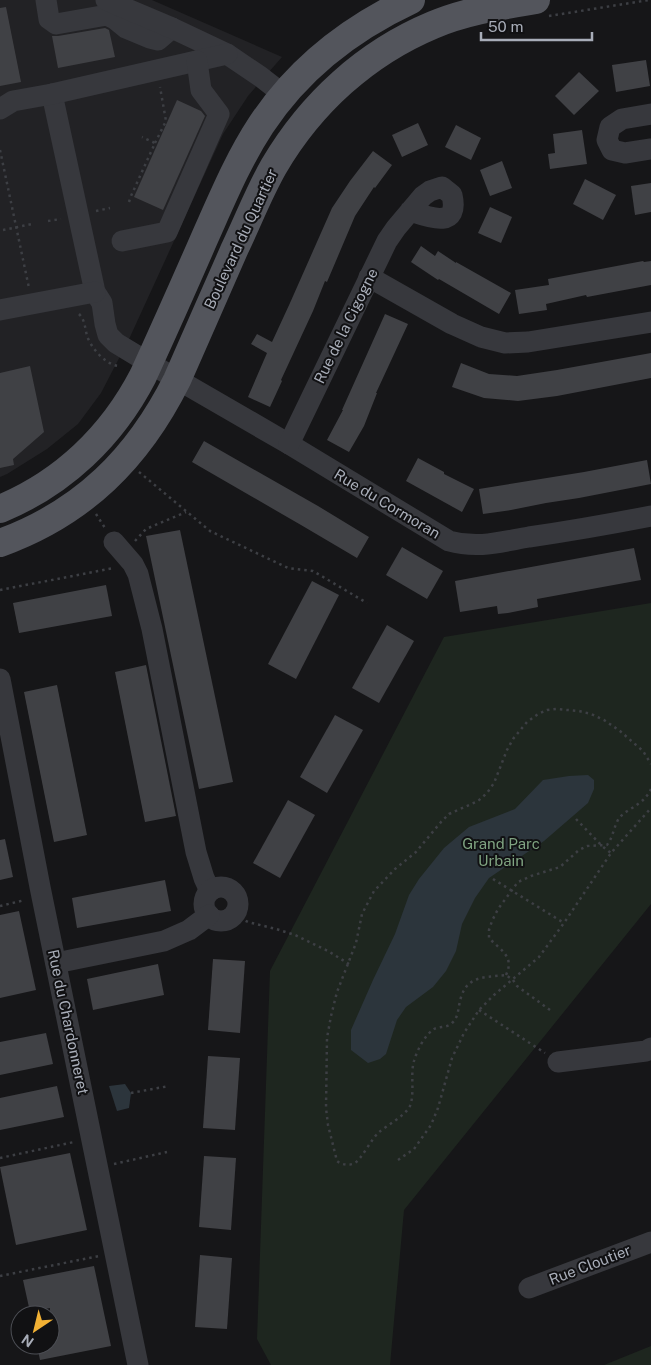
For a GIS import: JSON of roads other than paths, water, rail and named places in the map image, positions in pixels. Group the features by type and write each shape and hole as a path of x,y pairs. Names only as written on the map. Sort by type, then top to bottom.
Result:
{"main road":[{"path":"0,509 25,498 72,467 111,426 129,401 149,364 240,162 261,125 284,94 313,64 338,43 362,26 410,0"},
{"name":"Boulevard du Quartier","path":"0,544 58,516 80,501 103,482 144,437 166,403 274,167 292,137 312,111 337,86 366,62 398,42 433,25 491,8 541,8"}],"street":[{"path":"46,0 49,19 56,24 107,15 126,28 158,40 172,28"},
{"path":"106,0 227,54 284,94"},
{"path":"0,109 13,101 52,94 227,54"},
{"path":"122,241 166,232 219,114 201,90 197,61"},
{"name":"Rue du Cormoran","path":"52,94 95,292 102,303 105,324 110,338 116,343 449,540 462,545 481,545 574,531 651,516"},
{"path":"651,114 622,120 610,127 607,140 612,150 625,153 651,149"},
{"name":"Rue de la Cigogne","path":"289,444 387,241 410,212"},
{"path":"369,277 452,324 481,337 505,343 528,342 651,322"},
{"path":"0,310 95,292"},
{"path":"123,553 138,574 152,629 196,852 210,891"},
{"name":"Rue du Chardonneret","path":"0,679 42,896 138,1365"},
{"path":"218,887 227,888 234,894 238,906 234,915 226,920 214,919 208,915 204,903 210,891 218,887"},
{"path":"56,963 164,941 189,930 208,915"},
{"path":"558,1062 651,1048"},
{"name":"Rue Cloutier","path":"529,1288 651,1242"}],"park label":[{"name":"Grand Parc Urbain","path":"501,852"}]}
